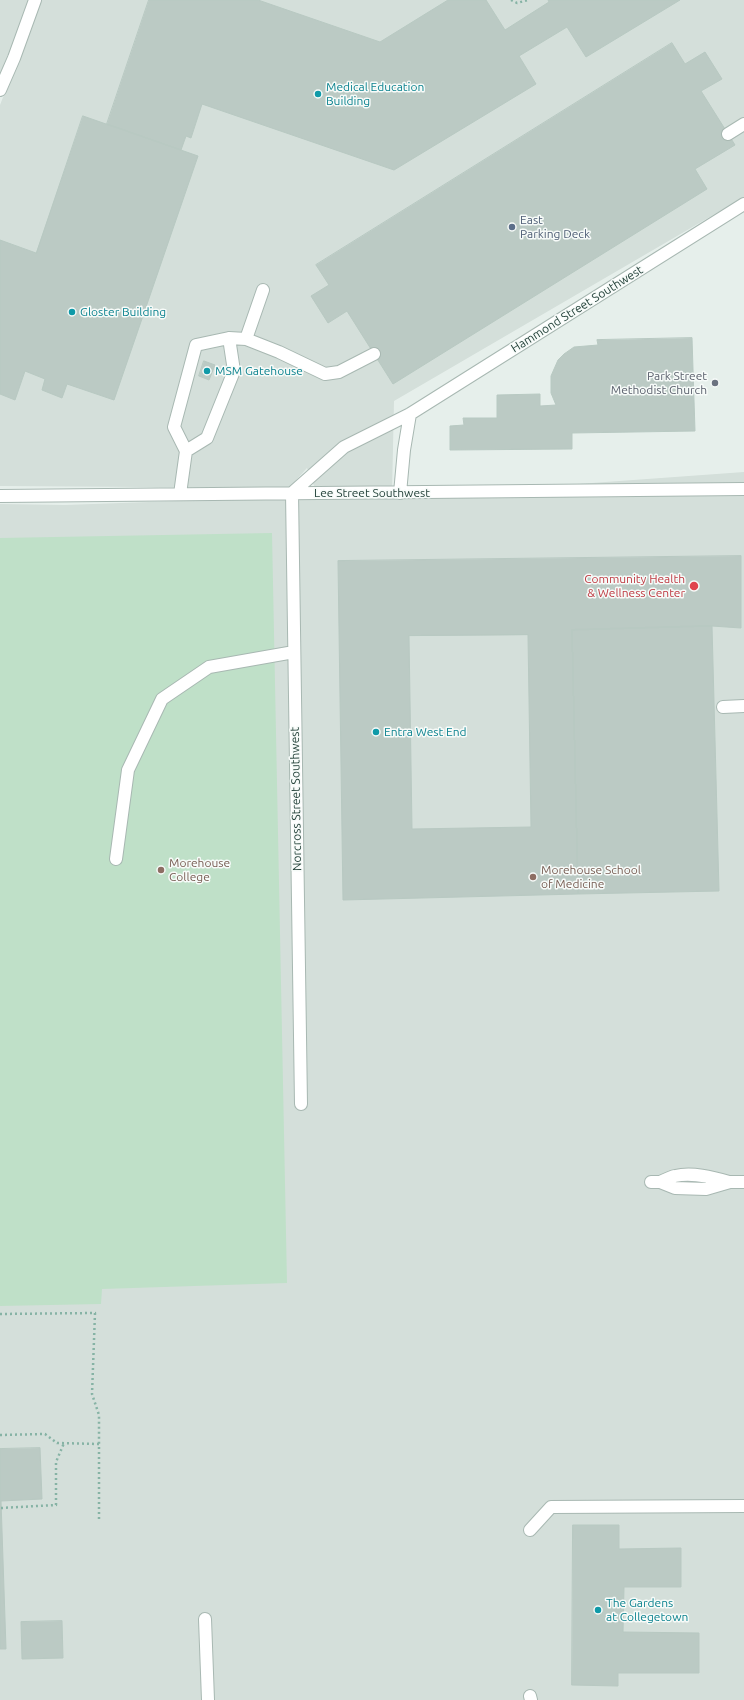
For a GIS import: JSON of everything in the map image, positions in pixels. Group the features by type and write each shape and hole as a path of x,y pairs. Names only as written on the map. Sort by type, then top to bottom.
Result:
{"street":[{"path":"0,90 14,58 35,0"},
{"path":"728,134 744,124"},
{"name":"Hammond Street Southwest","path":"292,493 344,447 410,414 744,204"},
{"path":"246,339 263,290"},
{"path":"186,451 207,438 234,370 229,338"},
{"path":"180,494 186,451 174,427 196,344 229,338 246,339 279,352 325,374 339,372 374,354"},
{"path":"400,493 404,450 410,414"},
{"name":"Lee Street Southwest","path":"0,496 744,489"},
{"name":"Norcross Street Southwest","path":"292,493 301,1104"},
{"path":"116,859 128,770 162,698 208,667 294,652"},
{"path":"723,707 744,706"},
{"path":"656,1182 675,1188 706,1189 730,1182 744,1182"},
{"path":"530,1530 551,1507 744,1506"},
{"path":"205,1619 208,1700"}],"path":[{"path":"511,0 517,3 528,0"},
{"path":"0,1314 95,1312 92,1394 99,1415 100,1519"},
{"path":"0,1435 45,1434 57,1443 99,1444"},
{"path":"1,1508 56,1505 56,1462 64,1443"}],"shaded area":[{"path":"0,0 30,0 0,79"},
{"path":"41,0 744,0 744,197 394,401 392,494 481,491 744,472 744,1700 0,1700 0,504 65,505 318,496 307,468 289,488 0,486 0,105"}],"green space":[{"path":"272,533 287,1283 102,1289 101,1304 0,1306 0,538"}],"building":[{"name":"Medical Education Building","path":"149,0 258,0 380,42 448,0 486,0 505,30 549,2 548,0 680,0 586,57 567,27 519,56 536,84 394,170 202,104 191,138 186,136 181,150 107,124"},
{"name":"East Parking Deck","path":"672,43 685,64 705,52 722,79 701,91 735,145 695,169 707,189 393,384 347,311 328,323 311,296 329,285 316,265"},
{"name":"Gloster Building","path":"83,116 198,156 114,400 67,384 62,398 42,390 45,379 25,371 15,400 0,394 0,240 36,253"},
{"path":"692,338 695,431 572,433 572,449 450,450 450,426 464,425 463,418 497,418 497,395 540,394 540,406 556,405 551,393 551,376 558,360 574,347 598,345 597,340"},
{"name":"MSM Gatehouse","path":"204,361 215,365 209,380 199,376"},
{"name":"Entra West End","path":"741,556 741,628 712,626 572,630 578,894 343,900 338,561","holes":["528,635 531,827 412,829 409,636"]},
{"path":"712,626 719,891 578,894 572,630"},
{"path":"40,1448 42,1499 1,1501 6,1649 0,1649 0,1449"},
{"name":"The Gardens at Collegetown","path":"573,1525 619,1525 619,1549 681,1548 681,1587 624,1587 623,1632 699,1633 699,1673 618,1673 618,1686 572,1685"},
{"path":"62,1621 63,1658 22,1659 21,1622"}],"place":[{"name":"Medical Education Building","path":"318,94"},
{"name":"East Parking Deck","path":"512,227"},
{"name":"Gloster Building","path":"72,312"},
{"name":"MSM Gatehouse","path":"207,371"},
{"name":"Park Street Methodist Church","path":"715,383"},
{"name":"Community Health & Wellness Center","path":"694,586"},
{"name":"Entra West End","path":"376,732"},
{"name":"Morehouse College","path":"161,870"},
{"name":"Morehouse School of Medicine","path":"533,877"},
{"name":"The Gardens at Collegetown","path":"598,1610"}]}
